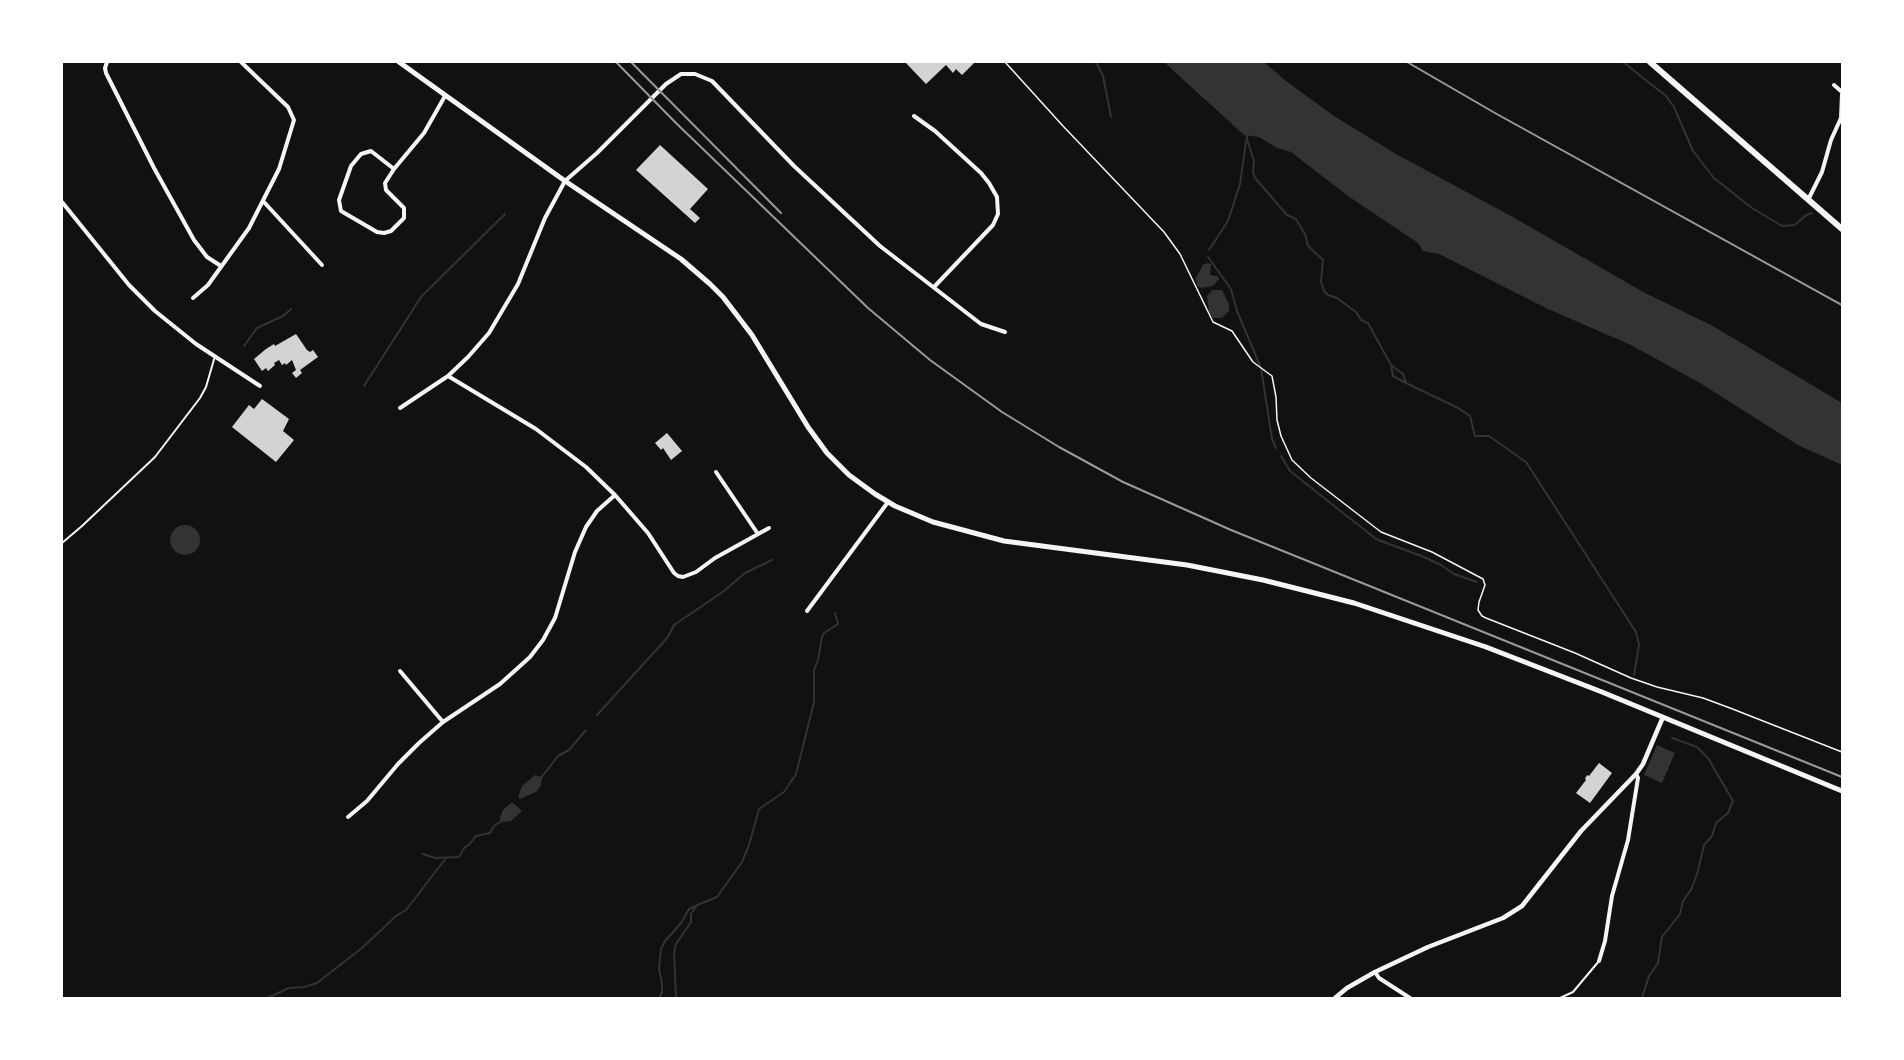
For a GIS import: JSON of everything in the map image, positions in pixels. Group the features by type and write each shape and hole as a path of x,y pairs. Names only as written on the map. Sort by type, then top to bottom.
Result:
{"main road":[{"path":"399,62 565,181 669,251 711,284 752,335 808,427 827,453 849,475 888,502 933,522 1004,541 1155,559 1319,592 1463,639 1663,717 1842,791"},
{"path":"1650,62 1842,229"}],"street":[{"path":"193,298 208,285 249,228 279,169 294,117 270,88 241,62"},
{"path":"106,64 106,74 194,240 207,257 220,266"},
{"path":"400,408 448,376 468,357 501,315 518,284 545,218 565,181 666,84 681,74 695,74 712,81 794,166 872,238 981,324 1005,332"},
{"path":"1808,200 1822,172 1831,140 1841,118 1842,93 1834,85"},
{"path":"394,169 373,152 366,151 361,154 351,166 339,200 341,211 377,232 391,231 405,215 404,208 385,188 386,180 424,133 445,96"},
{"path":"914,116 935,131 981,173 997,197 998,214 993,225 934,287"},
{"path":"262,201 322,265"},
{"path":"62,202 129,285 155,311 196,344 260,386"},
{"path":"448,376 551,439 586,467 615,495 648,533 678,576 683,577 696,572 715,558 769,528"},
{"path":"716,472 758,534"},
{"path":"348,817 370,798 406,755 443,722 501,684 536,650 555,618 575,552 586,527 597,511 615,495"},
{"path":"807,611 888,502"},
{"path":"400,671 443,722"},
{"path":"1335,999 1347,988 1375,972 1428,947 1503,918 1522,906 1581,831 1636,774 1643,764 1663,717"},
{"path":"1599,961 1605,941 1611,896 1628,840 1638,778 1636,774"},
{"path":"1375,972 1379,978 1410,999"}],"lane":[{"path":"62,543 155,457 200,398 206,387 215,356"},
{"path":"1560,999 1573,992 1599,961"}],"path":[{"path":"1005,62 1168,237 1180,254 1213,322 1232,331 1252,362 1272,376 1278,428 1298,467 1381,532 1432,552 1483,579 1485,585 1478,606 1482,616 1640,681 1703,698 1842,752"}],"shaded area":[{"path":"1164,62 1264,62 1334,116 1396,154 1511,216 1645,293 1711,325 1775,363 1842,403 1842,465 1798,445 1700,383 1631,345 1548,309 1439,254 1423,251 1418,243 1348,196 1291,152 1277,148 1259,137 1244,135"},
{"path":"1211,264 1210,275 1218,276 1219,279 1213,286 1202,288 1197,286 1196,278 1203,265"},
{"path":"1212,290 1222,290 1229,304 1229,311 1222,318 1213,318 1209,312 1207,296"},
{"path":"185,525 195,530 200,540 195,550 185,555 175,550 170,540 175,530"},
{"path":"1657,745 1675,753 1662,783 1644,775"},
{"path":"535,775 542,777 541,785 536,792 520,799 518,797 522,786"},
{"path":"512,802 522,811 511,821 501,822 500,817 503,810"}],"building":[{"path":"905,62 975,62 962,75 956,69 953,73 946,65 926,84"},
{"path":"660,145 708,189 690,209 700,218 695,223 636,170"},
{"path":"296,334 307,350 310,352 313,350 318,357 300,370 302,373 296,378 292,373 296,370 292,360 282,365 279,360 268,371 266,368 262,371 254,359 274,344 275,346"},
{"path":"262,399 289,419 283,431 294,440 276,462 232,427 249,405 254,409"},
{"path":"667,433 682,451 671,460 663,448 661,450 655,443"},
{"path":"1599,763 1612,773 1590,803 1576,793 1587,775 1589,776"}],"waterway":[{"path":"1096,62 1103,76 1111,117"},
{"path":"1623,62 1666,96 1674,107 1693,151 1714,178 1752,208 1782,226 1795,225 1806,215 1812,213"},
{"path":"1247,135 1254,161 1255,178 1287,215 1296,219 1305,234 1308,246 1323,260 1321,282 1324,291 1337,298 1356,312 1361,320 1368,323 1391,365 1403,374 1406,383 1458,408 1470,416 1475,436 1489,436 1526,462 1636,632 1639,645 1634,675"},
{"path":"1209,250 1228,221 1240,184 1246,141"},
{"path":"364,386 421,297 505,214"},
{"path":"1208,257 1231,289 1237,311 1261,368 1272,439 1276,448"},
{"path":"244,346 257,328 283,316 291,309"},
{"path":"1391,365 1393,376 1406,383"},
{"path":"1281,456 1290,471 1376,539 1424,557 1454,574 1477,582"},
{"path":"597,715 668,637 674,625 724,591 745,573 772,560"},
{"path":"676,998 674,953 676,944 691,922 691,914 697,905 717,897 742,862 759,809 784,792 796,774 814,702 814,670 824,633 838,624 835,613"},
{"path":"541,778 558,756 569,750 586,730"},
{"path":"1642,998 1649,976 1658,963 1662,937 1680,914 1683,901 1691,890 1704,845 1712,836 1716,823 1728,813 1733,801 1708,758 1697,747 1672,738"},
{"path":"423,854 435,858 459,857 476,836 490,833 494,826 503,820"},
{"path":"267,998 289,988 317,983 362,948 396,916 406,910 446,858"},
{"path":"659,998 662,992 659,969 661,949 689,909 696,906"}],"railway":[{"path":"616,62 868,308 930,360 1002,412 1059,447 1123,482 1231,530 1842,777"},
{"path":"631,62 781,213"},
{"path":"1407,62 1842,305"}]}
